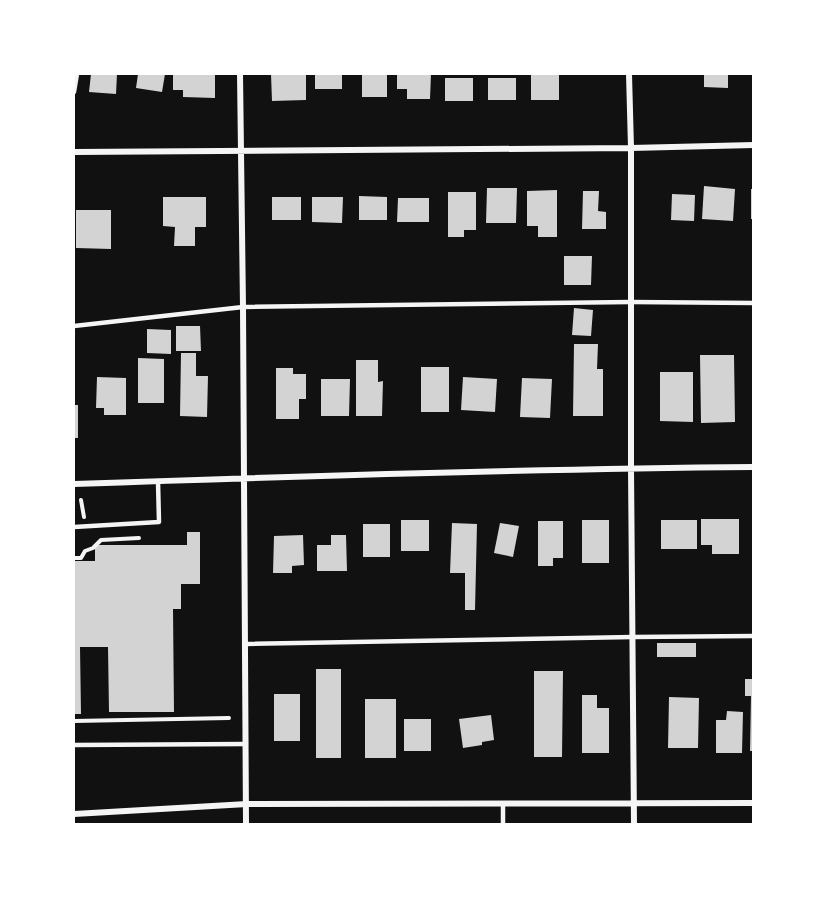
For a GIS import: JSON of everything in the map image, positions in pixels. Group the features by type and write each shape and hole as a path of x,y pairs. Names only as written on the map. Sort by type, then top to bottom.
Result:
{"street":[{"path":"240,74 246,825"},
{"path":"629,74 634,825"},
{"path":"74,152 753,145"},
{"path":"74,484 631,468 753,467"},
{"path":"74,814 247,804 753,803"}],"lane":[{"path":"74,92 76,74"},
{"path":"74,326 243,307 631,302 753,303"},
{"path":"74,527 159,522 158,481"},
{"path":"246,644 753,636"},
{"path":"74,746 246,744"},
{"path":"503,804 503,825"}],"path":[{"path":"81,500 84,517"},
{"path":"74,558 81,558 85,551 93,548 101,540 139,538"},
{"path":"74,722 229,718"}],"building":[{"path":"91,74 117,74 116,94 89,92"},
{"path":"138,74 165,74 162,92 136,88"},
{"path":"173,74 215,74 215,98 183,97 183,90 173,90"},
{"path":"271,74 306,74 306,100 272,101"},
{"path":"315,74 342,74 342,89 315,89"},
{"path":"362,74 387,74 387,97 362,97"},
{"path":"397,74 431,74 430,99 407,99 407,89 397,89"},
{"path":"531,74 559,74 559,100 531,100"},
{"path":"704,74 728,74 728,88 704,87"},
{"path":"445,78 473,78 473,101 445,101"},
{"path":"488,78 516,78 516,100 488,100"},
{"path":"704,186 735,189 733,221 702,219"},
{"path":"487,188 517,188 516,223 486,223"},
{"path":"751,189 754,189 754,219 751,219"},
{"path":"557,190 557,237 538,237 538,226 527,226 527,191"},
{"path":"583,191 599,191 598,211 606,212 606,229 582,229"},
{"path":"448,192 476,192 476,230 464,230 464,237 448,237"},
{"path":"672,194 695,195 694,221 671,220"},
{"path":"359,196 387,197 387,220 359,220"},
{"path":"163,197 206,197 206,227 195,227 195,246 174,246 175,227 163,226"},
{"path":"272,197 301,197 301,220 272,220"},
{"path":"312,197 343,197 342,223 312,222"},
{"path":"398,198 429,198 429,222 397,222"},
{"path":"76,210 111,210 111,249 76,248"},
{"path":"564,256 592,256 591,285 564,285"},
{"path":"574,308 593,310 591,336 572,335"},
{"path":"176,326 200,326 201,351 176,351"},
{"path":"147,329 171,330 171,354 147,353"},
{"path":"574,344 598,344 597,369 603,369 603,416 573,416"},
{"path":"181,353 196,353 196,376 208,376 207,417 180,416"},
{"path":"700,355 734,355 735,422 701,423"},
{"path":"138,358 164,359 164,403 138,403"},
{"path":"356,360 378,360 378,382 383,381 382,416 356,416"},
{"path":"421,367 449,367 449,412 421,412"},
{"path":"276,368 293,368 293,374 306,374 306,399 299,399 299,419 276,419"},
{"path":"660,372 693,372 693,422 660,421"},
{"path":"97,377 126,378 126,415 104,415 104,408 96,408"},
{"path":"463,377 497,379 495,412 461,410"},
{"path":"522,378 552,379 550,418 520,417"},
{"path":"321,379 350,379 349,416 321,416"},
{"path":"74,405 78,405 78,438 74,438"},
{"path":"701,519 739,519 739,554 712,554 712,545 701,545"},
{"path":"401,520 429,520 429,551 401,551"},
{"path":"582,520 609,520 609,563 582,563"},
{"path":"661,520 697,520 697,549 661,549"},
{"path":"538,521 563,521 563,558 553,558 553,566 538,566"},
{"path":"452,523 477,524 475,610 465,610 465,573 450,573"},
{"path":"500,523 519,526 513,557 494,553"},
{"path":"363,524 390,524 390,557 363,557"},
{"path":"187,532 200,532 200,584 181,584 181,609 173,609 174,712 109,712 108,647 80,647 81,714 74,714 74,561 95,561 95,545 187,545"},
{"path":"303,535 304,565 292,566 292,573 273,573 274,536"},
{"path":"331,535 346,535 347,571 317,571 317,545 331,545"},
{"path":"657,643 696,643 696,657 657,657"},
{"path":"316,669 341,669 341,758 316,758"},
{"path":"534,671 563,671 562,757 534,757"},
{"path":"745,679 754,679 754,751 750,751 751,696 745,696"},
{"path":"274,694 300,694 300,741 274,741"},
{"path":"582,695 597,695 597,708 609,708 609,753 582,753"},
{"path":"669,697 699,698 698,748 668,748"},
{"path":"365,699 396,699 396,758 365,758"},
{"path":"727,711 743,712 742,753 716,753 716,720 726,720"},
{"path":"491,715 494,740 482,742 482,745 463,748 459,719"},
{"path":"404,719 431,719 431,751 404,751"}]}
